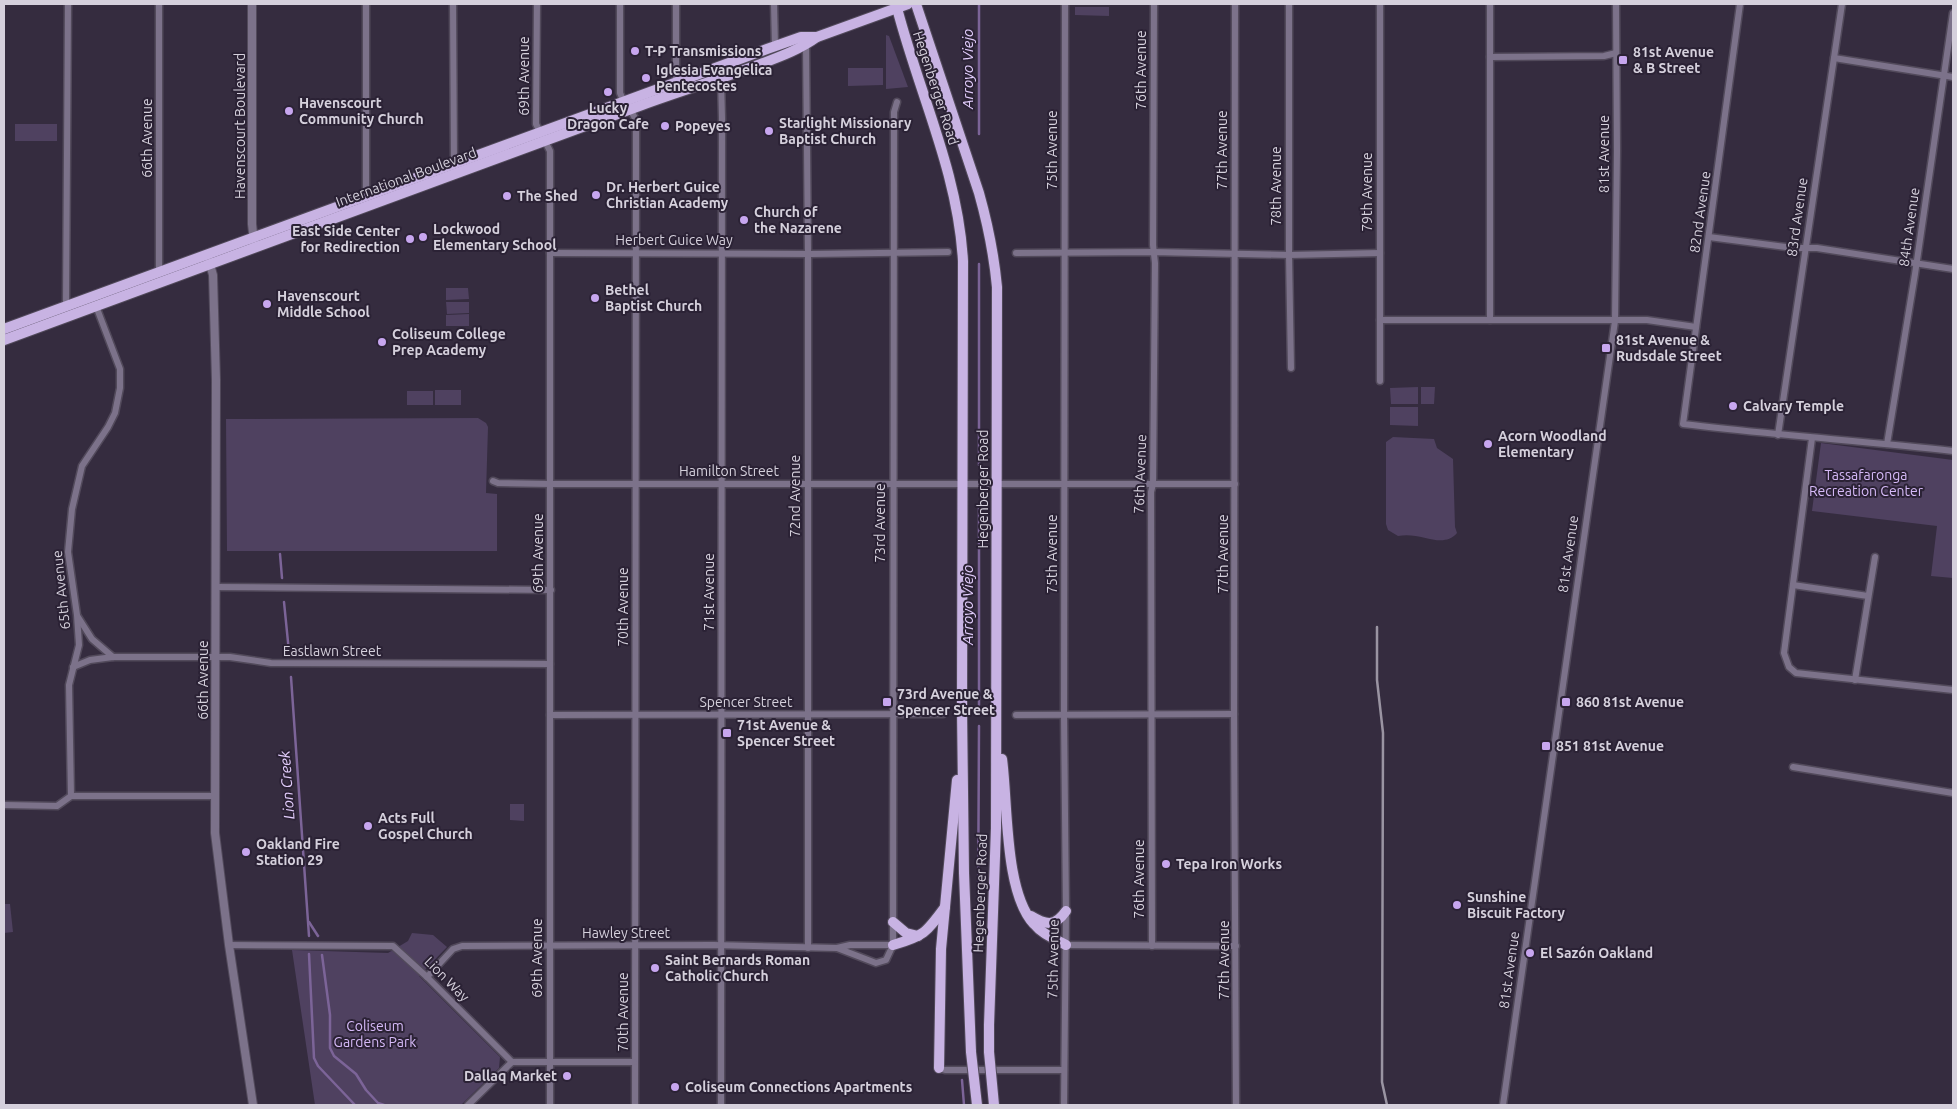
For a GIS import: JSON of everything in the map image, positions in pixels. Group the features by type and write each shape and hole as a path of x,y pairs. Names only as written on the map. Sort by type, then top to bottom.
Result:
{"main road":[{"name":"International Boulevard","path":"4,340 256,248 543,136 627,106 721,80 780,57 806,45 817,37 908,4"},
{"name":"Hegenberger Road","path":"916,4 979,193 988,224 994,257 996,287 996,828 988,1025 994,1105"},
{"name":"Hegenberger Road","path":"897,8 948,172 961,230 964,873 971,1052 976,1105"},
{"name":"International Boulevard","path":"627,106 676,83 774,46 801,37 817,37"},
{"name":"International Boulevard","path":"4,329 366,195 454,164 543,136"},
{"path":"939,1068 940,949 946,906 962,714"},
{"path":"996,714 1014,875 1019,898 1033,924 1066,945"},
{"path":"893,945 928,931 946,906"},
{"path":"1025,912 1044,924 1057,920 1066,911"},
{"path":"893,922 906,933 918,936"}],"street":[{"path":"66,305 68,4"},
{"name":"66th Avenue","path":"159,4 159,271"},
{"name":"Havenscourt Boulevard","path":"252,4 253,236 256,248"},
{"path":"366,4 366,195"},
{"path":"453,4 454,164"},
{"name":"69th Avenue","path":"537,4 536,124 550,151 550,1105"},
{"name":"70th Avenue","path":"620,4 620,93 636,124 635,1105"},
{"path":"676,4 676,83"},
{"path":"774,4 774,46"},
{"name":"75th Avenue","path":"1064,1105 1066,945 1064,714 1065,4"},
{"name":"76th Avenue","path":"1152,946 1150,715 1155,263 1153,252 1154,4"},
{"name":"77th Avenue","path":"1235,4 1234,254 1236,484 1234,714 1236,1105"},
{"name":"78th Avenue","path":"1289,4 1291,368"},
{"name":"79th Avenue","path":"1380,4 1380,381"},
{"path":"1490,4 1490,320"},
{"name":"81st Avenue","path":"1503,1105 1615,321 1616,4"},
{"name":"82nd Avenue","path":"1740,4 1683,424 1778,435"},
{"name":"83rd Avenue","path":"1778,435 1842,4"},
{"name":"84th Avenue","path":"1888,444 1953,13"},
{"name":"72nd Avenue","path":"806,45 808,254 808,948"},
{"path":"1490,56 1604,56 1616,53"},
{"path":"1834,58 1953,77"},
{"name":"71st Avenue","path":"721,80 721,1105"},
{"name":"73rd Avenue","path":"893,945 892,484 894,112 897,102"},
{"path":"1709,238 1817,248 1953,269"},
{"name":"Herbert Guice Way","path":"550,253 808,254 948,252"},
{"path":"1016,253 1153,252 1289,255 1380,253"},
{"name":"66th Avenue","path":"207,254 213,274 216,380 216,842 253,1105"},
{"name":"65th Avenue","path":"71,796 69,685 79,645 77,615 68,552 72,509 82,466 112,420 120,388 120,369 96,306"},
{"path":"1380,320 1647,320 1696,327"},
{"path":"1778,435 1953,451"},
{"path":"1812,438 1784,653 1789,666 1796,673 1953,690"},
{"name":"Hamilton Street","path":"493,481 498,483 550,484 1236,484"},
{"path":"1855,680 1875,557"},
{"path":"1793,585 1868,596"},
{"path":"216,587 551,590"},
{"path":"77,615 92,639 113,657"},
{"name":"Eastlawn Street","path":"73,667 90,660 113,657 241,658 271,663 550,664"},
{"name":"Spencer Street","path":"550,714 943,714"},
{"path":"1016,715 1234,714"},
{"path":"1793,767 1953,793"},
{"path":"4,805 57,806 71,796 215,796"},
{"name":"Lion Way","path":"229,945 393,946 427,977 512,1062"},
{"name":"Hawley Street","path":"427,977 453,949 462,946 636,945 837,948 850,945 893,945 886,960 882,963 876,963 837,948"},
{"path":"1066,945 1236,946"},
{"path":"468,1105 512,1062 634,1062"},
{"path":"939,1068 945,1070 1064,1070"}],"green space":[{"path":"1075,7 1109,7 1109,16 1075,15"},
{"path":"886,35 889,36 908,87 886,89"},
{"path":"848,68 883,68 883,85 848,86"},
{"path":"15,124 57,124 57,141 15,141"},
{"path":"446,288 468,288 469,299 446,300"},
{"path":"446,302 469,302 469,313 447,314"},
{"path":"469,314 469,326 446,326 446,315"},
{"path":"1418,387 1418,404 1391,404 1390,388"},
{"path":"1421,387 1435,387 1434,404 1421,404"},
{"path":"435,390 461,390 461,405 435,405"},
{"path":"407,391 433,391 433,405 407,405"},
{"path":"1390,407 1418,407 1418,426 1390,425"},
{"path":"478,418 486,423 488,427 486,493 497,494 497,551 227,551 226,419"},
{"path":"1393,437 1434,439 1437,448 1453,459 1455,527 1457,533 1451,538 1438,540 1407,535 1398,536 1388,530 1386,524 1386,442"},
{"name":"Tassafaronga Recreation Center","path":"1821,443 1953,460 1953,578 1931,576 1937,526 1812,511"},
{"path":"510,804 524,804 524,821 510,820"},
{"path":"4,904 10,904 13,932 4,933"},
{"name":"Coliseum Gardens Park","path":"412,933 433,935 447,947 419,976 500,1057 499,1068 461,1105 315,1105 292,950 388,953 408,941"}],"waterway":[{"name":"Arroyo Viejo","path":"979,4 979,134"},
{"name":"Arroyo Viejo","path":"979,264 979,465"},
{"name":"Arroyo Viejo","path":"979,504 979,705"},
{"name":"Lion Creek","path":"280,554 282,578"},
{"name":"Lion Creek","path":"284,602 289,652"},
{"name":"Lion Creek","path":"291,677 309,936"},
{"name":"Arroyo Viejo","path":"978,924 979,726"},
{"name":"Lion Creek","path":"309,922 318,936"},
{"name":"Lion Creek","path":"309,954 314,1058 318,1066 355,1105"},
{"name":"Lion Creek","path":"322,955 330,1015 330,1048 334,1056 356,1074 366,1090 378,1103 384,1105"},
{"name":"Arroyo Viejo","path":"962,1080 964,1105"}],"railway":[{"path":"1377,627 1377,680 1383,733 1382,1082 1387,1105"}],"place":[{"name":"T-P Transmissions","path":"635,51"},
{"name":"81st Avenue & B Street","path":"1623,60"},
{"name":"Iglesia Evangelica Pentecostes","path":"646,78"},
{"name":"Lucky Dragon Cafe","path":"608,92"},
{"name":"Havenscourt Community Church","path":"289,111"},
{"name":"Popeyes","path":"665,126"},
{"name":"Starlight Missionary Baptist Church","path":"769,131"},
{"name":"Dr. Herbert Guice Christian Academy","path":"596,195"},
{"name":"The Shed","path":"507,196"},
{"name":"Church of the Nazarene","path":"744,220"},
{"name":"Lockwood Elementary School","path":"423,237"},
{"name":"East Side Center for Redirection","path":"410,239"},
{"name":"Bethel Baptist Church","path":"595,298"},
{"name":"Havenscourt Middle School","path":"267,304"},
{"name":"Coliseum College Prep Academy","path":"382,342"},
{"name":"81st Avenue & Rudsdale Street","path":"1606,348"},
{"name":"Calvary Temple","path":"1733,406"},
{"name":"Acorn Woodland Elementary","path":"1488,444"},
{"name":"73rd Avenue & Spencer Street","path":"887,702"},
{"name":"860 81st Avenue","path":"1566,702"},
{"name":"71st Avenue & Spencer Street","path":"727,733"},
{"name":"851 81st Avenue","path":"1546,746"},
{"name":"Acts Full Gospel Church","path":"368,826"},
{"name":"Oakland Fire Station 29","path":"246,852"},
{"name":"Tepa Iron Works","path":"1166,864"},
{"name":"Sunshine Biscuit Factory","path":"1457,905"},
{"name":"El Sazón Oakland","path":"1530,953"},
{"name":"Saint Bernards Roman Catholic Church","path":"655,968"},
{"name":"Dallaq Market","path":"567,1076"},
{"name":"Coliseum Connections Apartments","path":"675,1087"}]}
